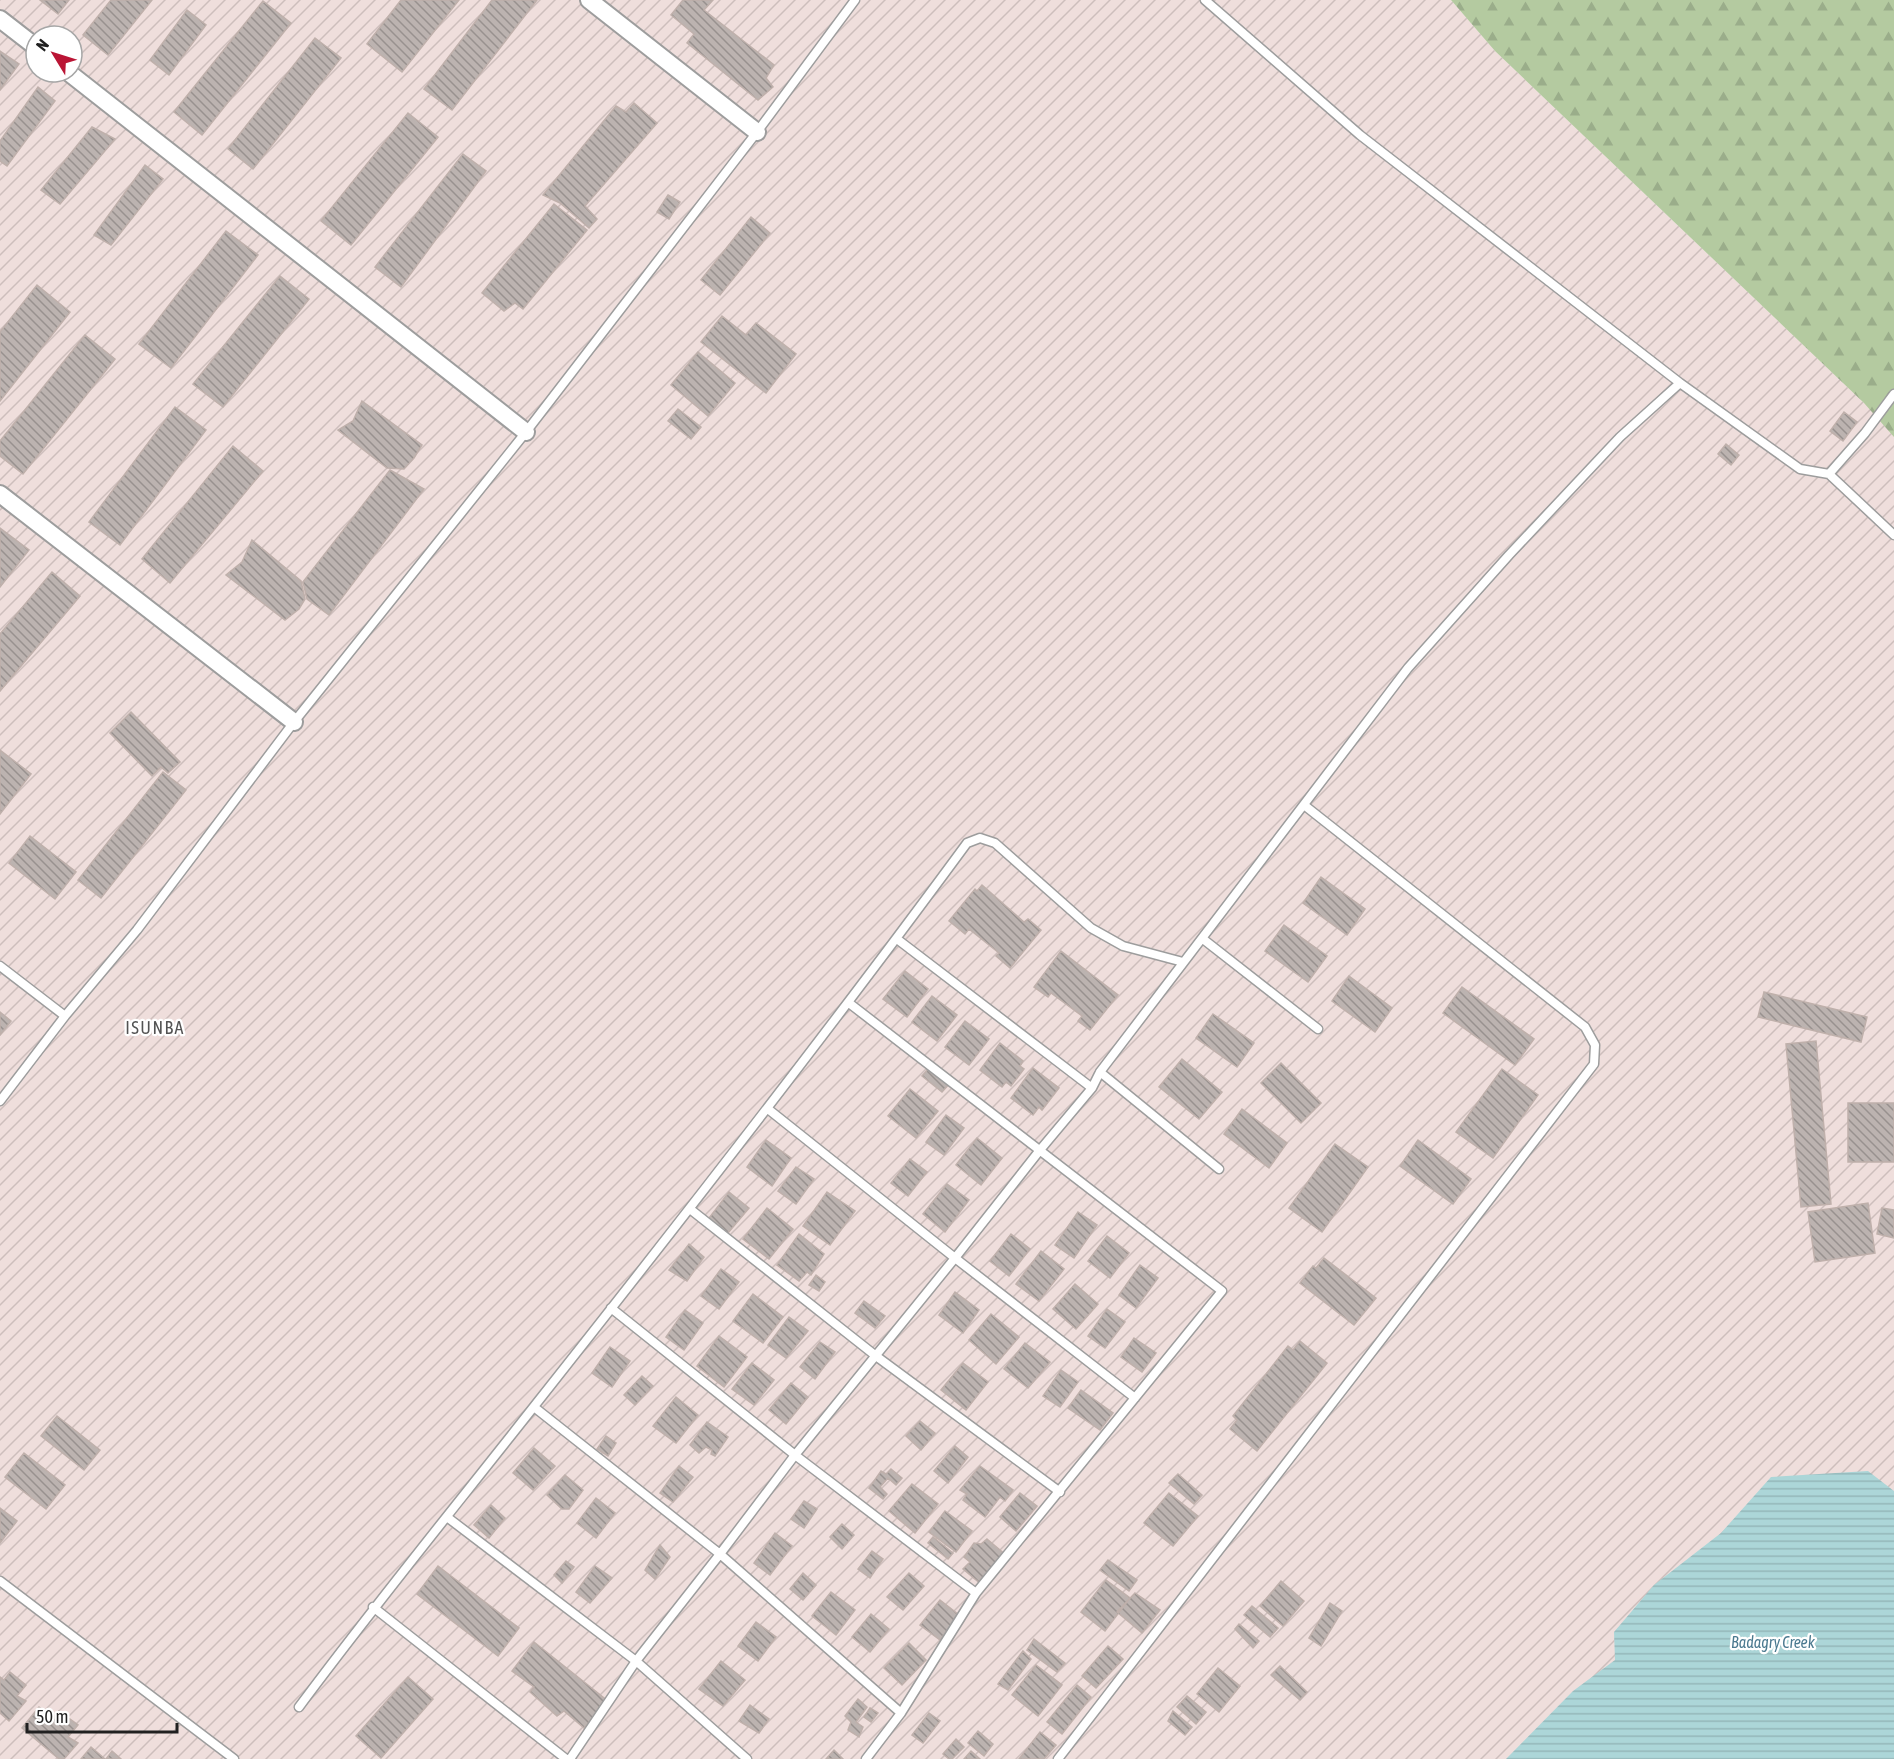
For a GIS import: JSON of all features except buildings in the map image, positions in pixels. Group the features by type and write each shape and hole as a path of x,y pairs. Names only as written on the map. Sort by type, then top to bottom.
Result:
{"street":[{"path":"589,0 757,132"},
{"path":"0,19 24,38"},
{"path":"83,84 526,432"},
{"path":"0,494 294,722"}],"lane":[{"path":"0,1101 65,1016 137,930 294,722 526,432 757,132 855,0"},
{"path":"1205,0 1360,135 1680,383 1800,469 1829,474 1894,535"},
{"path":"373,1607 568,1759 636,1661 795,1455 1092,1088 1100,1072 1408,668 1501,564 1620,437 1680,383"},
{"path":"1829,474 1865,433 1894,394"},
{"path":"1058,1759 1594,1064 1595,1045 1586,1027 1304,805"},
{"path":"298,1707 373,1607 447,1517 768,1109 967,843 980,838 995,843 1091,928 1123,946 1183,962"},
{"path":"897,939 1092,1088"},
{"path":"1203,939 1318,1029"},
{"path":"0,966 65,1016"},
{"path":"849,1003 1222,1291 976,1593 901,1713 866,1759"},
{"path":"1100,1072 1219,1169"},
{"path":"768,1109 1135,1398"},
{"path":"690,1209 876,1356 1060,1492"},
{"path":"611,1308 795,1455 976,1593"},
{"path":"534,1407 720,1554 901,1713"},
{"path":"447,1517 636,1661 747,1759"},
{"path":"0,1581 234,1759"}],"shaded area":[{"path":"0,0 1451,0 1495,51 1864,403 1894,417 1894,1759 0,1759"}],"green space":[{"path":"1451,0 1894,0 1894,437 1864,403 1495,51"}],"water":[{"name":"Badagry Creek","path":"1868,1471 1894,1491 1894,1759 1506,1759 1573,1691 1615,1660 1614,1632 1654,1585 1721,1533 1771,1477"}],"district":[{"name":"ISUNBA","path":"155,1028"}]}
